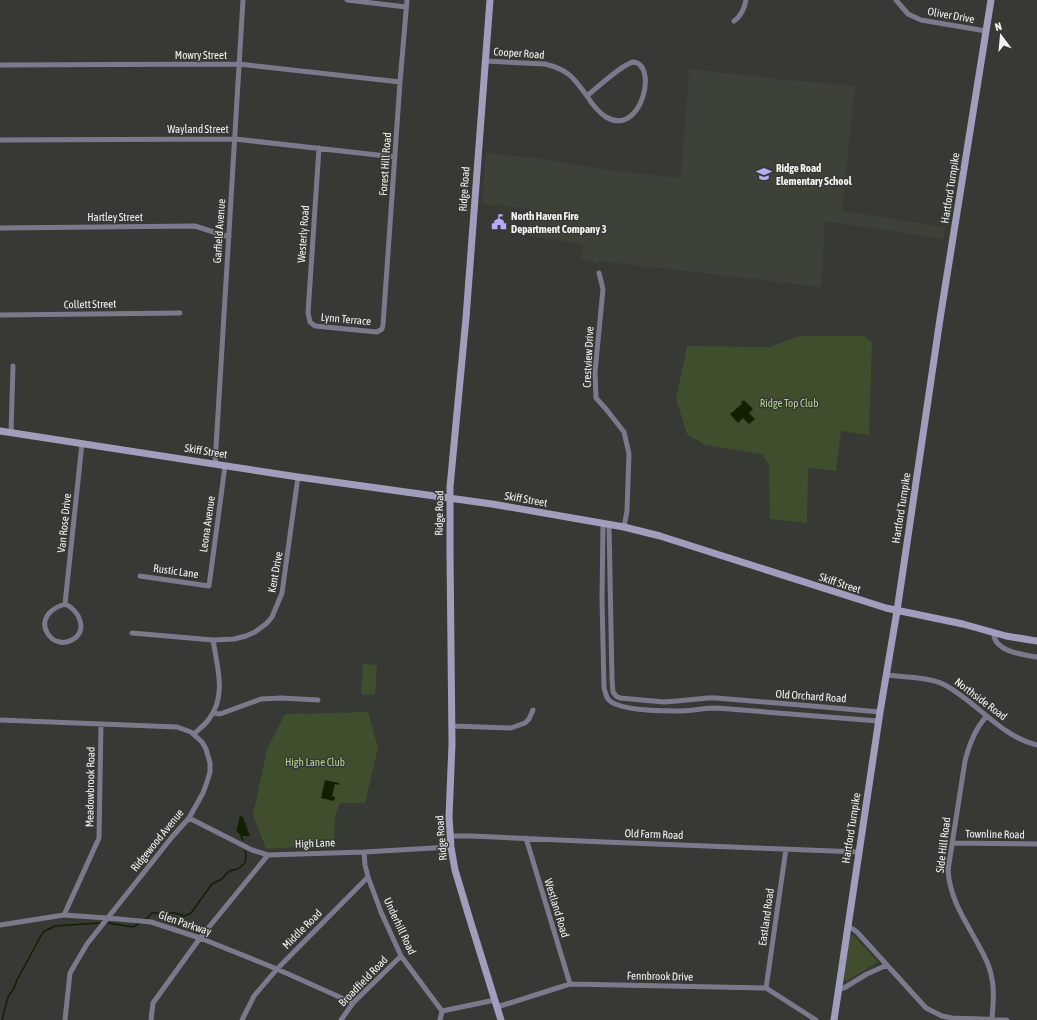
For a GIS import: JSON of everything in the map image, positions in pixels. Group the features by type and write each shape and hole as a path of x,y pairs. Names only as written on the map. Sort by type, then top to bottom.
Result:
{"main road":[{"name":"Ridge Road","path":"490,0 467,303 451,475 452,756 450,836 455,870 501,1020"},
{"name":"Hartford Turnpike","path":"834,1020 878,721 897,611 946,280 991,0"},
{"name":"Skiff Street","path":"0,431 298,477 492,504 624,527 668,539 867,603 897,611 938,618 994,633 1037,641"}],"street":[{"name":"Garfield Avenue","path":"215,464 243,0"},
{"path":"346,0 406,7"},
{"name":"Forest Hill Road","path":"382,329 407,0"},
{"path":"734,21 738,18 746,4 746,0"},
{"name":"Oliver Drive","path":"896,0 908,14 921,20 986,31"},
{"name":"Cooper Road","path":"485,61 545,64 567,72 572,76 587,96 597,109 605,117 616,120 623,120 627,118 638,108 644,91 644,70 640,64 636,62 628,64 587,96"},
{"name":"Mowry Street","path":"0,66 239,64 400,82"},
{"name":"Wayland Street","path":"0,140 235,139 395,157"},
{"name":"Westerly Road","path":"310,322 308,314 319,148"},
{"name":"Hartley Street","path":"0,228 195,226 229,236"},
{"name":"Crestview Drive","path":"599,273 603,289 595,372 596,398 624,432 629,454 624,527"},
{"name":"Collett Street","path":"0,315 180,313"},
{"name":"Lynn Terrace","path":"310,322 315,326 377,332 382,329"},
{"path":"11,432 13,366"},
{"name":"Van Rose Drive","path":"65,604 82,443"},
{"name":"Leona Avenue","path":"209,586 225,466"},
{"name":"Kent Drive","path":"132,634 213,640 234,639 255,632 267,623 272,617 282,593 298,477"},
{"path":"606,524 611,617 612,680 613,692 616,696 612,702 608,699 604,688 602,599 606,524"},
{"name":"Rustic Lane","path":"140,576 209,586"},
{"path":"65,604 70,606 77,613 81,626 79,633 74,638 68,642 61,642 54,640 49,635 45,622 47,616 52,610 65,604"},
{"path":"603,617 611,617"},
{"path":"994,633 995,640 1006,650 1017,654 1037,657"},
{"path":"194,734 204,725 213,713 220,695 220,685 213,640"},
{"name":"Northside Road","path":"886,674 928,680 944,685 957,693 986,717 1016,737 1037,745"},
{"name":"Old Orchard Road","path":"616,696 624,699 664,702 708,698 880,712"},
{"path":"213,713 220,714 261,699 288,698 318,700"},
{"path":"707,708 708,698"},
{"path":"741,700 741,710"},
{"name":"Old Orchard Road","path":"612,702 622,707 659,710 678,711 707,708 878,721"},
{"path":"452,726 511,728 525,723 533,710"},
{"name":"Side Hill Road","path":"986,717 975,733 968,749 948,870 949,882 954,901 987,961 991,974 994,999 992,1019"},
{"name":"Ridgewood Avenue","path":"0,720 177,726 191,732 202,742 206,749 210,763 210,772 203,793 189,818 172,837 87,944 70,974 65,1020"},
{"name":"Meadowbrook Road","path":"64,915 99,838 101,724"},
{"name":"High Lane","path":"189,818 252,850 268,855 451,847"},
{"name":"Old Farm Road","path":"450,836 858,852"},
{"name":"Westland Road","path":"526,838 570,984"},
{"name":"Townline Road","path":"952,843 1037,844"},
{"name":"Eastland Road","path":"766,988 786,849"},
{"path":"364,852 368,877"},
{"path":"151,1020 153,1003 200,938 268,855"},
{"name":"Underhill Road","path":"368,877 381,912 401,956 442,1011"},
{"name":"Middle Road","path":"242,1020 254,996 277,969 368,877"},
{"name":"Glen Parkway","path":"0,925 64,915 151,922 200,938 277,969 353,1003"},
{"path":"847,927 857,932 919,1001 932,1012 952,1018 1007,1020"},
{"name":"Broadfield Road","path":"341,1020 353,1003 401,956"},
{"path":"838,990 844,988 866,974 886,965"},
{"name":"Fennbrook Drive","path":"442,1011 496,1004 570,984 766,988"},
{"path":"766,988 816,1020"},
{"path":"440,1020 442,1011"}],"shaded area":[{"name":"Ridge Road Elementary School","path":"689,69 855,86 842,211 945,227 943,239 825,221 821,287 599,261 599,263 594,263 594,261 581,259 583,244 529,236 531,209 482,204 486,153 536,158 606,170 681,178"},
{"path":"744,400 753,409 749,413 755,419 749,424 743,418 738,423 730,414 742,404 741,402"},
{"path":"325,780 339,783 339,785 335,784 332,796 335,797 334,801 321,798"},
{"path":"240,816 243,817 250,836 241,836 236,830"}],"green space":[{"name":"Ridge Top Club","path":"800,336 864,336 872,342 869,435 841,431 836,471 808,468 807,523 770,519 769,465 762,454 705,445 687,434 676,399 687,346 770,347"},
{"path":"363,664 377,665 375,695 361,694"},
{"name":"High Lane Club","path":"368,712 378,748 365,803 340,803 335,817 334,845 266,849 253,815 267,749 285,714"},
{"path":"853,935 878,962 846,981 844,979 850,936"}],"waterway":[{"path":"241,836 243,840"},
{"path":"145,920 152,913 175,913 185,916 191,913 212,884 222,879 229,871 238,869 245,863 245,851"},
{"path":"2,1020 8,997 43,932 55,926 100,923"},
{"path":"108,923 133,927 140,923"}],"place":[{"name":"Ridge Road Elementary School","path":"764,174"},
{"name":"North Haven Fire Department Company 3","path":"499,222"}]}
